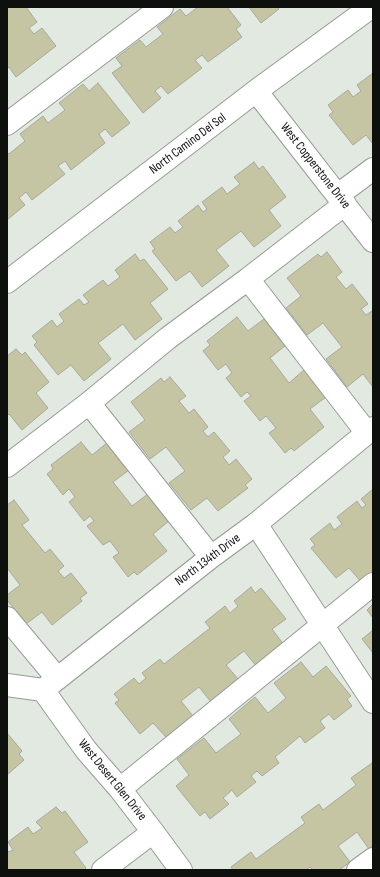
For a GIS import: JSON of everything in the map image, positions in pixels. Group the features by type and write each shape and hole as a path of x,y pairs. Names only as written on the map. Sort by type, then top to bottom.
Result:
{"street":[{"path":"11,113 162,7"},
{"name":"North Camino Del Sol","path":"7,282 256,91 371,7"},
{"name":"West Copperstone Drive","path":"256,91 373,241"},
{"path":"7,466 89,403 168,338 248,279 341,200 373,169"},
{"path":"248,279 370,431"},
{"path":"89,403 211,557"},
{"name":"North 134th Drive","path":"50,684 211,557 256,524 370,431"},
{"path":"256,524 373,702"},
{"path":"120,789 373,584"},
{"name":"West Desert Glen Drive","path":"7,618 50,684 86,750 120,789 154,832 181,870"},
{"path":"7,685 50,684"},
{"path":"103,870 154,832"},
{"path":"358,870 373,859"}],"building":[{"path":"7,7 26,7 37,22 29,28 34,34 42,28 56,46 16,77 9,67 7,68"},
{"path":"198,7 227,7 241,25 236,29 242,37 208,62 202,55 195,60 202,68 168,94 161,86 155,91 161,98 143,113 112,73 122,66 116,58 140,40 146,47 163,34 157,27 180,9 186,16"},
{"path":"249,7 277,7 279,9 261,23"},
{"path":"373,73 373,144 366,135 353,145 329,115 333,112 328,105 348,90 353,97 361,91 357,85"},
{"path":"98,83 130,123 112,137 105,129 99,134 105,143 71,170 65,161 58,166 65,174 32,200 26,192 19,198 25,205 7,220 7,152 9,154 25,141 20,134 43,116 48,123 65,110 59,103 83,84 89,91"},
{"path":"254,162 259,169 263,166 286,197 269,210 281,226 254,247 241,231 216,250 229,266 202,287 190,271 176,281 152,251 155,249 150,242 170,227 175,233 183,227 178,221 198,205 203,212 207,209 202,202 222,187 227,194 240,184 234,177"},
{"path":"327,252 342,272 336,277 346,289 352,284 368,304 361,309 366,315 372,311 373,313 373,387 363,374 347,387 326,359 342,347 323,323 307,335 286,308 301,296 287,278 318,254 321,257"},
{"path":"135,254 140,261 144,259 168,289 150,303 162,319 135,340 123,324 98,343 111,359 84,381 71,365 58,375 34,345 37,342 32,336 52,320 57,327 64,321 59,314 79,299 84,305 89,302 83,295 103,280 108,286 120,277 115,270"},
{"path":"237,317 248,331 264,319 285,346 270,358 289,383 304,370 326,397 310,409 324,427 294,451 291,448 285,453 269,433 276,428 266,416 260,421 244,401 251,396 247,392 241,397 226,378 232,373 226,364 218,370 203,351 210,345 207,341"},
{"path":"16,349 22,355 25,352 49,382 36,393 48,408 22,430 9,414 7,416 7,356"},
{"path":"170,377 186,396 179,401 189,413 194,409 208,427 203,431 208,437 214,432 230,451 223,457 229,465 236,459 252,479 245,485 248,488 218,511 207,498 191,510 169,483 185,471 166,447 150,459 129,432 145,420 131,402 161,378 164,382"},
{"path":"81,442 92,455 107,443 129,470 113,482 132,506 148,494 169,521 153,534 167,551 137,575 134,572 128,577 113,557 119,553 110,541 103,545 87,526 94,521 90,516 84,521 69,502 75,497 69,489 63,495 47,474 53,469 51,465"},
{"path":"373,489 373,574 362,583 349,568 336,578 311,548 315,545 310,539 330,523 334,530 342,524 337,517 357,501 362,508 366,505 361,499"},
{"path":"14,500 29,520 22,525 45,553 50,549 64,566 58,571 64,578 71,573 87,593 80,598 82,601 52,625 42,612 26,624 7,600 7,595 20,585 7,568 7,505"},
{"path":"251,587 255,593 261,588 286,619 272,629 284,645 257,667 244,651 226,665 239,680 211,702 199,687 181,701 193,716 166,737 153,723 140,734 115,703 119,700 114,694 134,678 139,684 146,678 142,673 160,659 164,664 210,628 205,622 225,606 230,613 238,606 234,601"},
{"path":"373,604 373,618 367,610"},
{"path":"373,630 373,653 362,639"},
{"path":"301,662 313,677 326,666 351,696 347,699 352,706 334,720 329,714 320,721 325,728 305,743 300,736 275,757 279,763 262,776 257,771 251,776 256,782 237,797 232,790 223,798 229,804 210,819 205,812 200,816 176,786 189,775 177,759 204,738 216,753 241,734 229,719 255,697 268,713 286,698 274,683"},
{"path":"7,733 22,751 19,754 24,760 7,775"},
{"path":"372,763 373,845 369,849 357,832 338,846 350,862 339,870 313,870 310,867 306,870 233,870 231,867 251,852 256,859 305,823 301,817 319,804 323,810 356,785 351,778"},
{"path":"56,807 62,813 65,811 88,842 74,852 86,868 84,870 7,870 7,850 9,852 13,850 8,842 28,827 33,834 42,828 36,822"}]}
